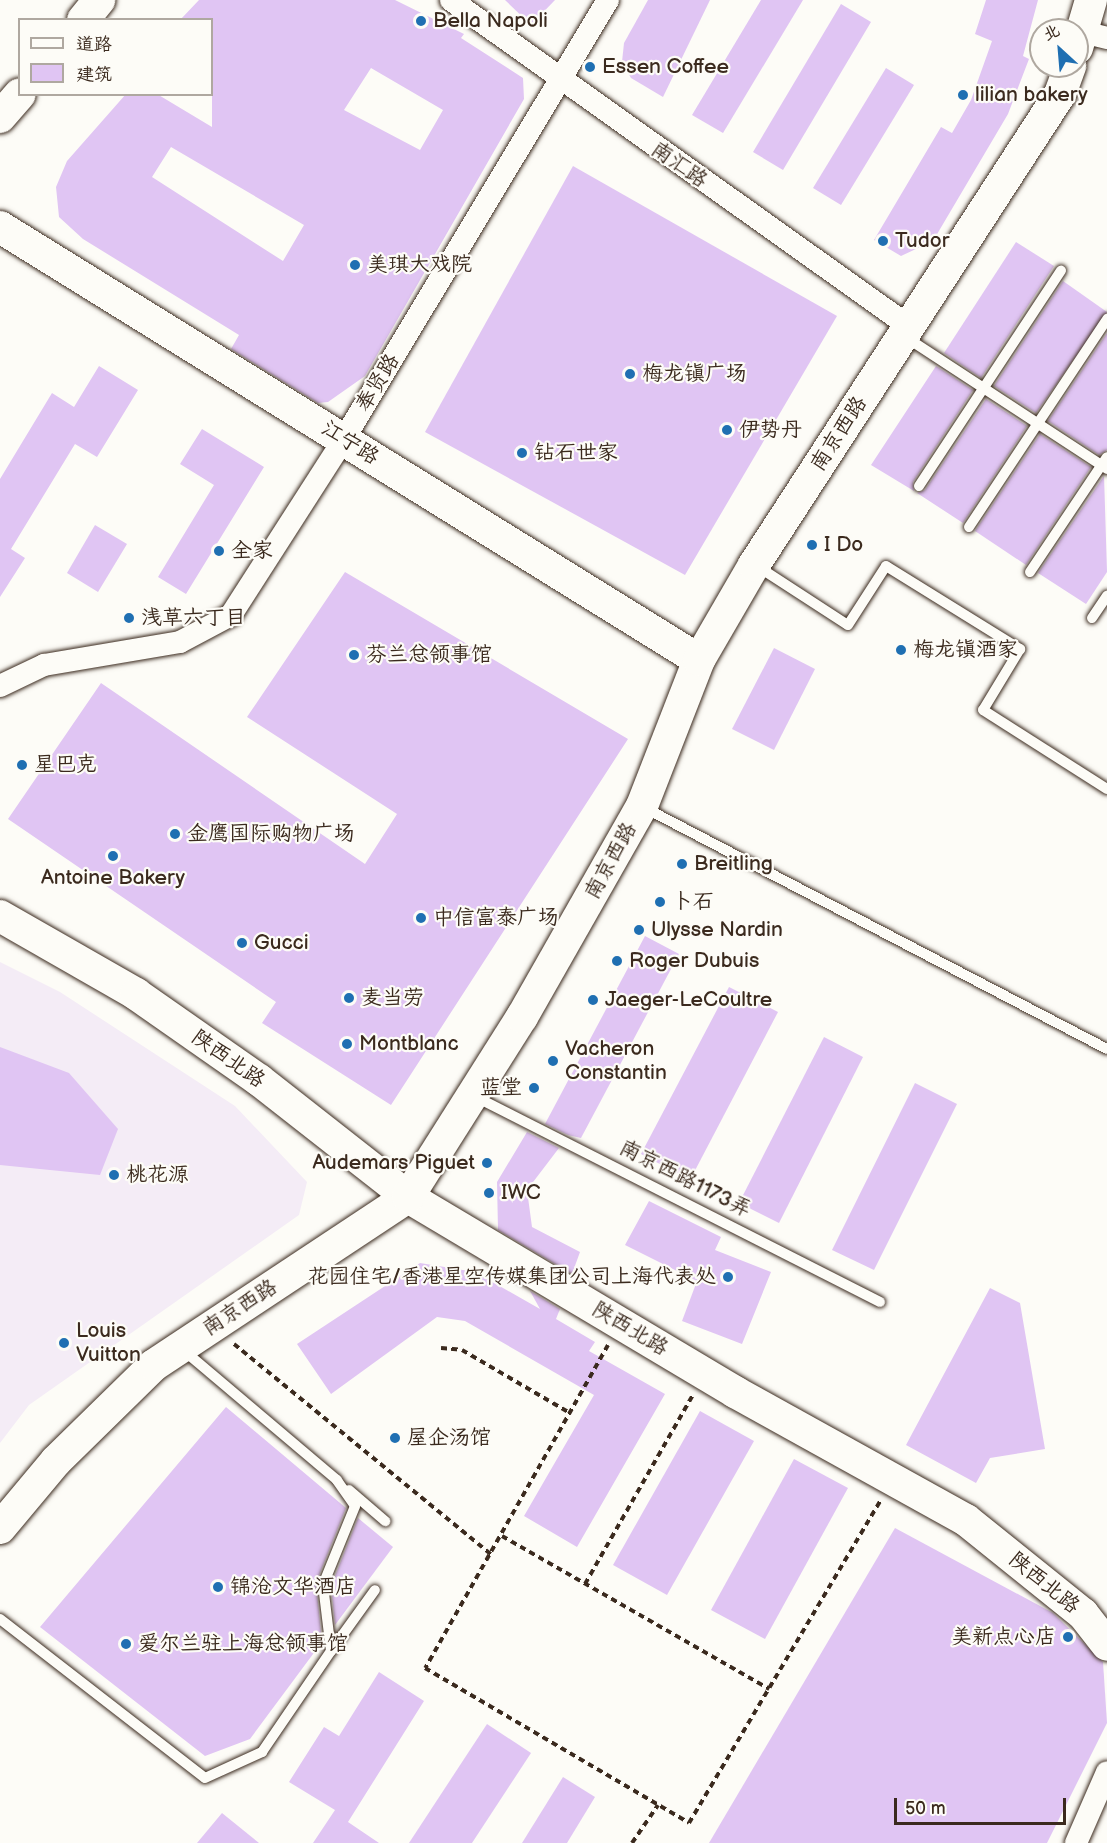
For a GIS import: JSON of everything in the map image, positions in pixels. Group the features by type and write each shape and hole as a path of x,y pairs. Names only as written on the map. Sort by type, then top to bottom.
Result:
{"main road":[{"path":"85,18 99,0"},
{"path":"1089,39 1090,0"},
{"name":"南京西路","path":"0,1528 56,1461 154,1365 408,1197 642,806 699,660 754,565 1060,94 1066,78"},
{"path":"0,117 18,96"},
{"name":"江宁路","path":"0,227 699,660"},
{"name":"陕西北路","path":"0,916 136,994 259,1080 408,1197 705,1374 966,1520 1083,1614 1107,1645"}],"street":[{"name":"南汇路","path":"451,0 907,331"},
{"name":"奉贤路","path":"0,686 44,665 180,642 231,615 344,440 608,0"},
{"path":"1076,1843 1107,1772"}],"lane":[{"path":"919,486 1061,272"},
{"path":"969,527 1107,319"},
{"path":"907,331 1038,424 1105,463 1030,572"},
{"path":"754,565 848,626 886,566 1020,649 983,710 1107,789"},
{"path":"1092,618 1107,596"},
{"path":"642,806 1107,1049"},
{"name":"南京西路1173弄","path":"471,1095 514,1112 880,1302"},
{"path":"180,1348 385,1521"},
{"path":"331,1651 323,1586 355,1506 338,1480"},
{"path":"0,1619 205,1778 262,1752 375,1590"}],"path":[{"path":"620,1323 502,1536 425,1668 689,1823 892,1479"},
{"path":"213,1327 491,1554"},
{"path":"441,1348 462,1350 570,1413"},
{"path":"585,1584 705,1374"},
{"path":"502,1536 769,1689"},
{"path":"632,1843 658,1805"}],"shaded area":[{"path":"0,962 60,992 235,1106 307,1182 299,1215 29,1405 0,1443"}],"building":[{"path":"199,0 395,0 464,34 461,38 523,78 524,99 365,376 328,402 318,403 231,349 239,335 83,239 59,217 56,187 67,161 124,96 160,96 212,127 213,18 182,18","holes":["371,68 443,110 420,150 344,110","171,147 304,225 283,261 152,177"]},
{"path":"505,0 555,0 531,25"},
{"path":"648,0 710,0 663,97 631,78 622,62 624,43"},
{"path":"761,0 803,0 723,133 692,115"},
{"path":"986,0 1038,0 1033,18 1029,18 1029,34 1023,56 1029,59 1008,114 933,241 901,256 874,240 941,127 952,133 971,100 992,41 975,34"},
{"path":"841,4 871,22 783,170 753,152"},
{"path":"886,68 914,85 841,205 813,188"},
{"name":"梅龙镇广场","path":"573,166 837,316 685,575 425,432"},
{"path":"1016,242 1054,266 981,378 944,353"},
{"path":"1063,281 1107,312 1036,413 994,386"},
{"path":"1107,333 1107,450 1099,455 1048,421"},
{"path":"99,366 138,390 97,457 75,444 11,549 25,558 0,597 0,479 52,393 74,407"},
{"path":"936,366 973,390 913,482 914,491 871,465"},
{"path":"986,399 1027,426 963,523 917,493 925,490"},
{"path":"202,429 264,467 186,594 158,577 214,485 180,464"},
{"path":"1040,434 1091,467 1026,565 975,531"},
{"path":"1104,476 1107,572 1086,604 1038,573"},
{"path":"95,525 127,544 98,592 67,573"},
{"name":"中信富泰广场","path":"345,572 628,739 391,1105 262,1023 276,1002 8,819 101,683 365,864 397,814 247,717"},
{"path":"774,648 815,669 774,750 732,729"},
{"path":"645,936 679,954 581,1138 568,1135 545,1124"},
{"path":"729,987 778,1012 690,1180 641,1154"},
{"path":"824,1037 863,1057 779,1223 739,1203"},
{"path":"0,1047 69,1073 118,1129 100,1175 0,1165"},
{"path":"915,1083 957,1104 874,1270 832,1250"},
{"path":"527,1132 559,1148 527,1190 532,1227 580,1252 572,1274 498,1230 497,1182"},
{"name":"花园住宅/香港星空传媒集团公司上海代表处","path":"649,1201 721,1237 715,1250 771,1272 742,1344 682,1321 697,1281 625,1245"},
{"path":"420,1263 475,1272 540,1309 530,1291 560,1309 556,1319 595,1342 589,1351 665,1394 577,1547 524,1516 594,1395 465,1321 437,1317 331,1394 297,1344"},
{"path":"990,1288 1020,1303 1045,1449 990,1458 976,1483 906,1445"},
{"name":"锦沧文华酒店","path":"226,1407 346,1508 316,1583 322,1642 250,1739 205,1756 40,1627"},
{"path":"700,1411 754,1441 667,1595 613,1565"},
{"path":"794,1459 848,1488 765,1639 711,1610"},
{"path":"358,1518 393,1547 335,1625 331,1586"},
{"path":"895,1528 1053,1613 1103,1662 1107,1723 1047,1843 709,1843"},
{"path":"379,1672 424,1701 348,1822 379,1843 313,1843 335,1810 289,1782 324,1727 339,1736"},
{"path":"487,1724 531,1753 472,1843 409,1843"},
{"path":"563,1777 595,1797 567,1843 522,1843"},
{"path":"222,1813 259,1843 197,1843"}],"place":[{"name":"Bella Napoli","path":"421,21"},
{"name":"Essen Coffee","path":"590,67"},
{"name":"lilian bakery","path":"963,95"},
{"name":"Tudor","path":"883,241"},
{"name":"美琪大戏院","path":"355,265"},
{"name":"梅龙镇广场","path":"630,374"},
{"name":"伊势丹","path":"727,430"},
{"name":"钻石世家","path":"522,453"},
{"name":"I Do","path":"812,545"},
{"name":"全家","path":"219,551"},
{"name":"浅草六丁目","path":"129,618"},
{"name":"梅龙镇酒家","path":"901,650"},
{"name":"芬兰总领事馆","path":"354,655"},
{"name":"星巴克","path":"22,765"},
{"name":"金鹰国际购物广场","path":"175,834"},
{"name":"Antoine Bakery","path":"113,856"},
{"name":"Breitling","path":"682,864"},
{"name":"卜石","path":"660,902"},
{"name":"中信富泰广场","path":"421,918"},
{"name":"Ulysse Nardin","path":"639,930"},
{"name":"Gucci","path":"242,943"},
{"name":"Roger Dubuis","path":"617,961"},
{"name":"麦当劳","path":"349,998"},
{"name":"Jaeger-LeCoultre","path":"593,1000"},
{"name":"Montblanc","path":"347,1044"},
{"name":"Vacheron Constantin","path":"553,1061"},
{"name":"蓝堂","path":"534,1088"},
{"name":"Audemars Piguet","path":"487,1163"},
{"name":"桃花源","path":"114,1175"},
{"name":"IWC","path":"489,1193"},
{"name":"花园住宅/香港星空传媒集团公司上海代表处","path":"728,1277"},
{"name":"Louis Vuitton","path":"64,1343"},
{"name":"屋企汤馆","path":"395,1438"},
{"name":"锦沧文华酒店","path":"218,1587"},
{"name":"美新点心店","path":"1068,1637"},
{"name":"爱尔兰驻上海总领事馆","path":"126,1644"}]}
